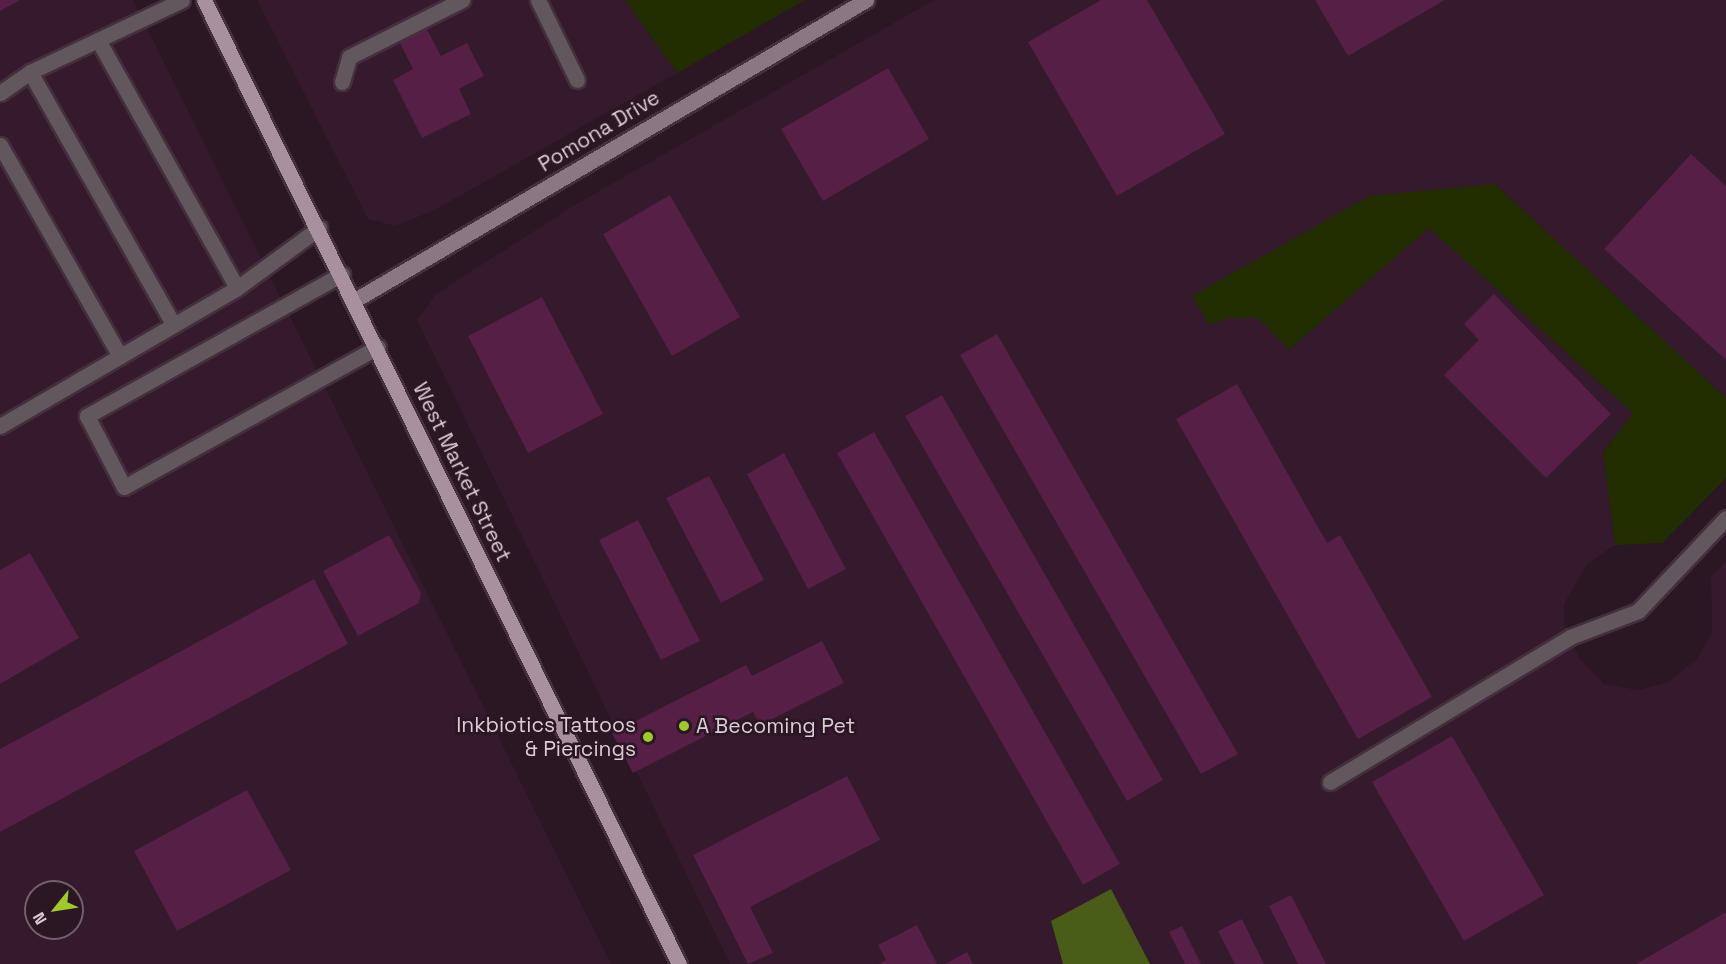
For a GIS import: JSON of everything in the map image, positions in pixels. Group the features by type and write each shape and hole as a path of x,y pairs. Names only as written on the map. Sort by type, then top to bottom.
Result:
{"main road":[{"name":"West Market Street","path":"204,0 355,300 679,964"}],"street":[{"path":"0,93 30,72 182,0"},
{"path":"342,82 349,57 462,0"},
{"path":"538,0 577,80"},
{"name":"Pomona Drive","path":"355,300 866,0"},
{"path":"98,40 237,288"},
{"path":"30,72 174,325"},
{"path":"0,145 120,356"},
{"path":"0,426 237,288 319,228"},
{"path":"342,274 87,416 124,487 378,347"},
{"path":"1330,782 1570,637 1638,611 1726,518"}],"shaded area":[{"path":"0,0 133,0 611,964 0,964"},
{"path":"257,0 625,0 677,73 433,211 395,226 368,219"},
{"path":"934,0 1726,0 1726,398 1495,184 1229,318 1258,318 1289,350 1429,228 1633,413 1603,453 1615,545 1587,564 1564,604 1564,627 1579,658 1604,684 1638,690 1666,683 1697,659 1712,633 1711,577 1726,561 1726,964 1150,964 1111,890 1051,921 1063,964 730,964 417,320 436,294 573,206"}],"green space":[{"path":"625,0 805,0 677,73"},
{"path":"1495,184 1726,398 1726,478 1662,543 1615,545 1603,453 1633,413 1429,228 1289,350 1258,318 1229,318 1209,325 1192,296 1369,196"},
{"path":"1111,889 1150,964 1063,964 1051,921"}],"building":[{"path":"0,0 20,0 0,11"},
{"path":"1101,0 1147,0 1225,134 1117,196 1028,42"},
{"path":"1315,0 1445,0 1348,56"},
{"path":"424,24 441,56 467,43 484,76 459,89 471,114 422,138 393,80 413,69 397,37"},
{"path":"888,68 929,139 823,201 781,129"},
{"path":"1691,154 1726,186 1726,360 1604,249"},
{"path":"670,195 740,317 672,356 603,234"},
{"path":"1494,294 1611,414 1546,478 1444,375 1479,340 1464,324"},
{"path":"542,297 603,414 528,453 468,336"},
{"path":"997,334 1238,754 1201,774 960,355"},
{"path":"1237,384 1327,543 1340,535 1432,697 1358,739 1176,419"},
{"path":"942,395 1163,780 1127,801 905,416"},
{"path":"874,432 1120,864 1083,885 837,453"},
{"path":"784,453 846,569 808,589 747,474"},
{"path":"709,476 764,580 721,603 666,498"},
{"path":"638,520 700,641 661,660 599,540"},
{"path":"389,535 421,593 419,603 358,636 323,571"},
{"path":"30,553 79,638 0,684 0,570"},
{"path":"314,579 348,644 0,832 0,749"},
{"path":"822,641 844,683 760,725 753,712 633,773 612,733 746,665 752,676"},
{"path":"1452,736 1544,895 1464,941 1372,782"},
{"path":"847,776 880,840 750,907 773,953 748,964 693,855"},
{"path":"247,790 291,870 177,931 134,851"},
{"path":"1291,895 1326,964 1298,964 1269,906"},
{"path":"1726,912 1726,964 1636,964"},
{"path":"1242,919 1264,964 1235,964 1218,931"},
{"path":"917,925 937,964 879,964 886,960 878,945"},
{"path":"1182,926 1201,964 1185,964 1169,932"},
{"path":"967,952 973,964 945,964"}],"place":[{"name":"A Becoming Pet","path":"684,726"},
{"name":"Inkbiotics Tattoos & Piercings","path":"648,737"}]}
